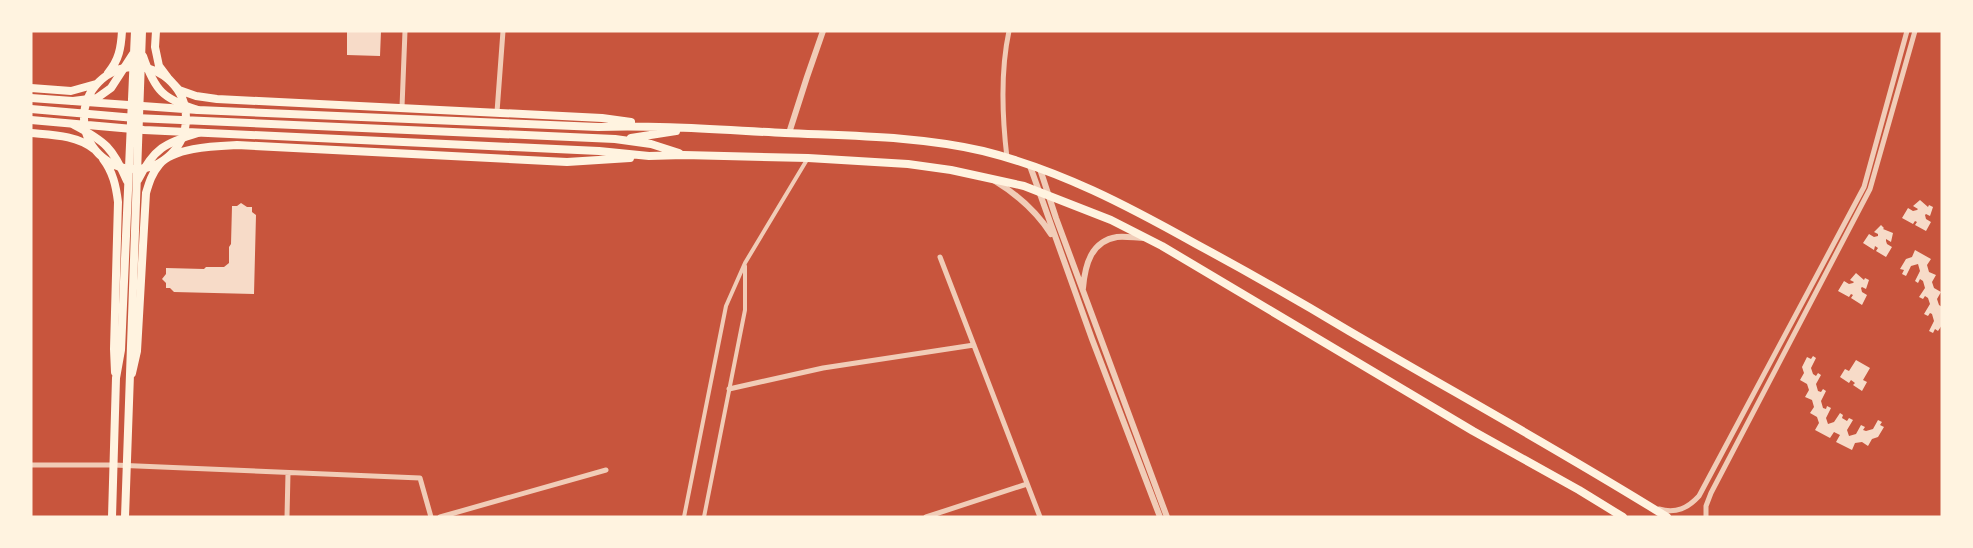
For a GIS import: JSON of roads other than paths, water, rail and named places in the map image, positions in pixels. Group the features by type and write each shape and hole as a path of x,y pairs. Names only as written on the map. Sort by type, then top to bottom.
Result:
{"main road":[{"path":"112,517 118,202 116,185 108,166 88,137 84,121 86,104 93,89 115,65 121,49 122,31"},
{"path":"135,31 138,52 160,92 175,102 198,110"},
{"path":"125,517 131,378 132,183 138,52 142,31"},
{"path":"156,31 155,47 159,66 178,90 196,96 217,99 602,118 686,129 867,136 915,140 982,151 1007,158 1084,186 1130,207 1280,290 1667,517"},
{"path":"73,101 97,98 111,88 138,52"},
{"path":"31,88 71,91 93,86 104,77 120,69 136,66 153,70 168,78 179,91 185,106 186,123 182,139 173,153 160,163 151,178 146,193 138,351 131,378"},
{"path":"31,98 198,110 598,127 649,125"},
{"path":"31,109 154,119 615,139 651,144 684,155"},
{"path":"31,120 134,130 600,151 649,156"},
{"path":"74,125 96,136 108,146 132,183"},
{"path":"615,139 650,136 686,129"},
{"path":"31,133 66,136 87,144 110,163 127,168 144,169 181,152 204,146 238,145 567,162 684,155 808,158 908,164 1024,186 1112,220 1146,238 1623,517"},
{"path":"116,378 121,350 132,183 146,163 162,147 198,133"}],"street":[{"path":"402,107 406,31"},
{"path":"497,112 503,31"},
{"path":"790,133 806,77 823,31"},
{"path":"1007,158 1004,127 1003,74 1009,31"},
{"path":"1652,507 1676,512 1689,505 1699,496 1864,187 1908,31"},
{"path":"1706,517 1706,506 1712,493 1870,190 1915,31"},
{"path":"684,517 726,306 746,263 808,158"},
{"path":"1030,166 1160,517"},
{"path":"1040,169 1083,292 1167,517"},
{"path":"993,179 1012,191 1037,214 1058,243"},
{"path":"1083,292 1086,265 1096,247 1106,240 1119,237 1146,238"},
{"path":"940,257 1040,517"},
{"path":"704,517 745,310 746,263"},
{"path":"729,389 823,368 974,346"},
{"path":"31,465 114,465 420,478 431,517"},
{"path":"440,517 606,470"},
{"path":"287,517 288,473"},
{"path":"926,517 1028,484"}]}
